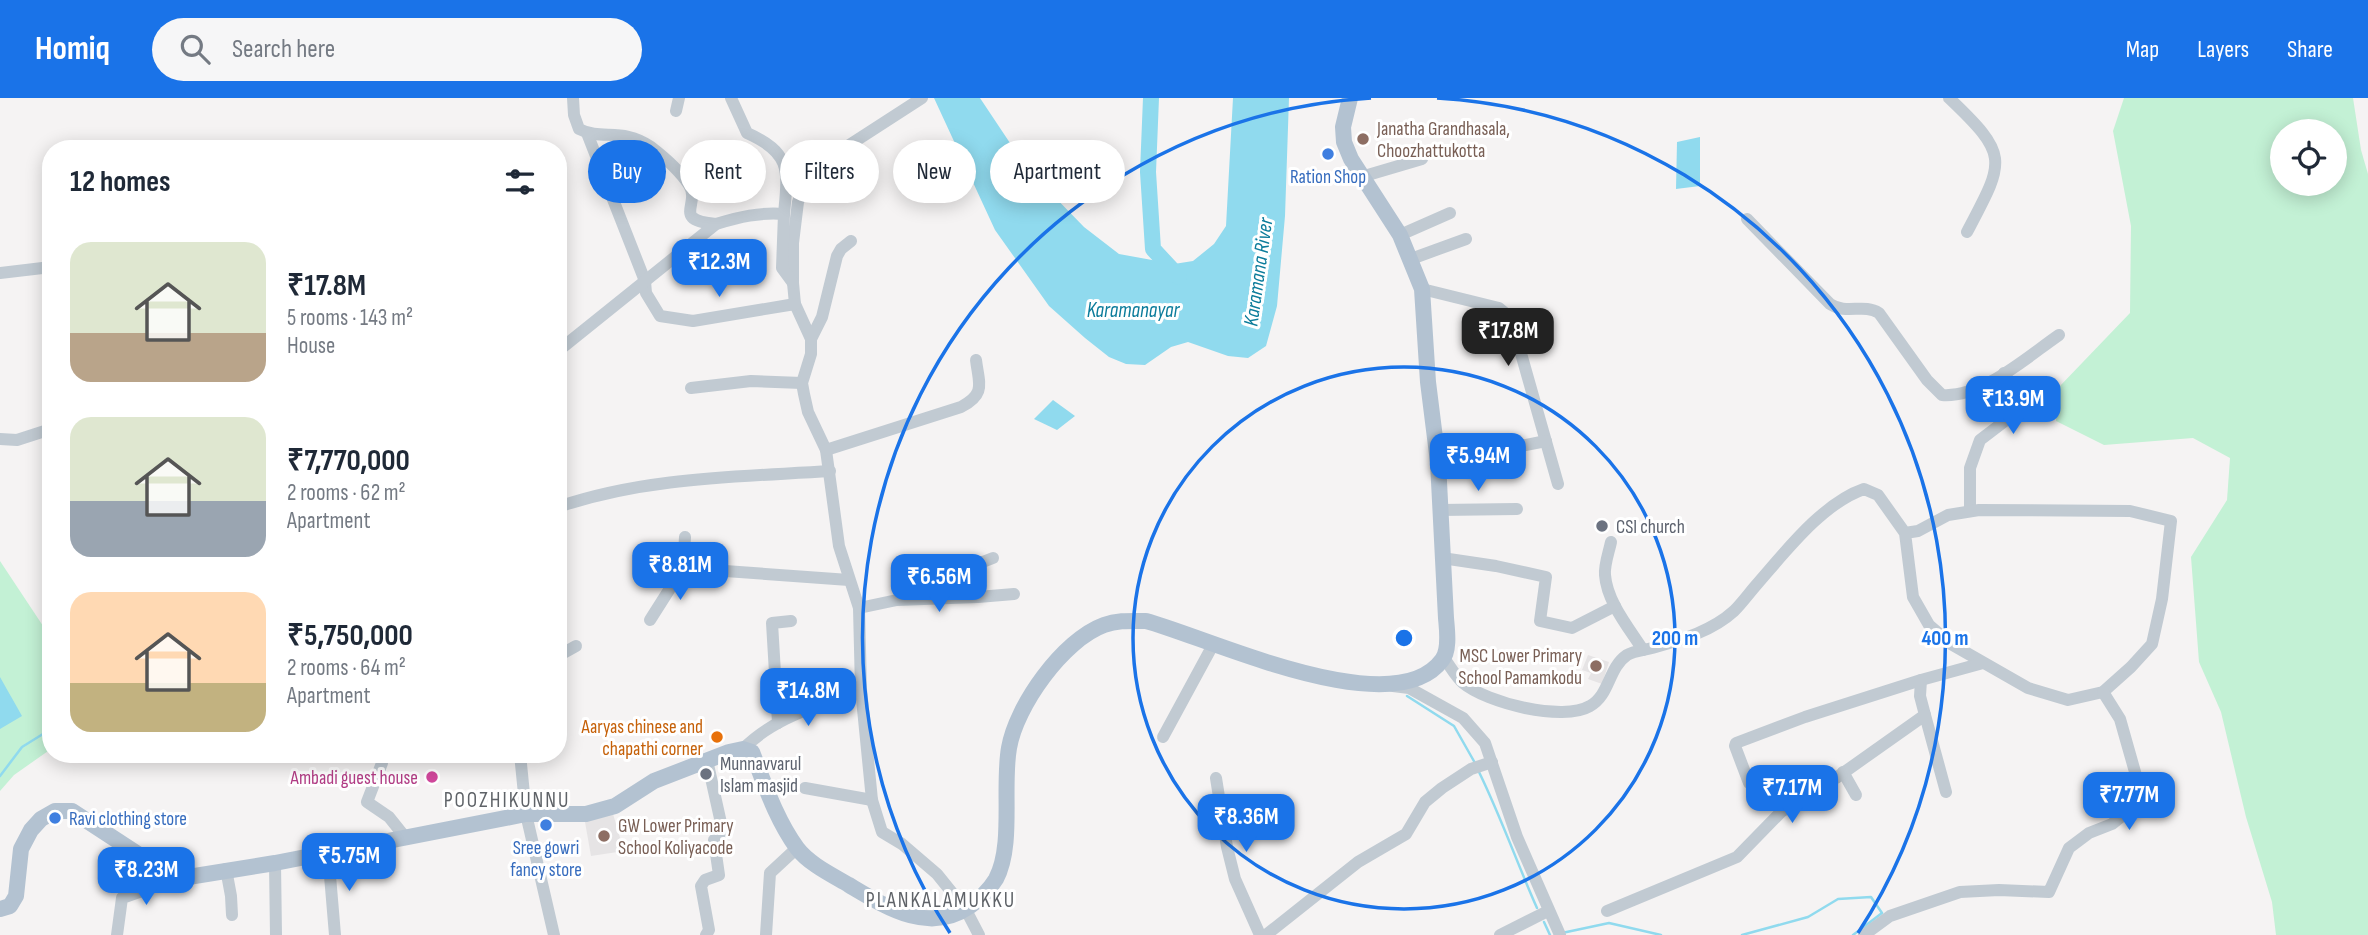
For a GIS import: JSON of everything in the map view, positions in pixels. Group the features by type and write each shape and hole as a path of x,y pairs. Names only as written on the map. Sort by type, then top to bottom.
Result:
{"main road":[{"path":"0,909 10,906 16,896 21,849 30,830 41,819 55,811 72,811 176,878 193,877 526,814 586,814 615,806 654,781 743,749 752,752 775,812 797,848 829,873 889,908 911,917 936,920 952,918 978,901 995,880 1002,862 1009,748 1013,732 1035,690 1061,657 1086,634 1103,625 1121,621 1146,621 1320,677 1352,683 1387,685 1412,680 1432,670 1444,658 1447,640 1438,462 1428,382 1422,289 1400,235 1350,159 1344,142 1343,127 1350,98"}],"street":[{"path":"573,98 579,129 587,134 623,135 638,139 653,149 672,165 689,186 692,192 689,213 692,218 702,223 716,224"},
{"path":"731,98 747,133 763,140 782,159 788,172 782,268 793,283"},
{"path":"922,98 823,162 807,178 798,202 793,243 793,283 795,304 811,339 811,354 802,383 808,412 827,450 839,546 859,608 861,689 872,800 882,832 902,844 937,874 965,910 979,935"},
{"path":"1949,98 1979,126 1996,154 1989,191 1967,232"},
{"path":"587,134 645,281 646,293 660,316 693,321 795,304"},
{"path":"1362,177 1422,159"},
{"path":"567,344 716,224 740,216 766,212 784,214"},
{"path":"1400,235 1450,213"},
{"path":"1747,219 1838,310 1870,308 1879,313 1927,380 1942,395 1966,394 2004,373 2060,335"},
{"path":"1411,259 1466,239"},
{"path":"811,339 822,317 837,256 841,248 851,241"},
{"path":"0,273 42,268"},
{"path":"1422,289 1499,308 1511,318 1558,484"},
{"path":"827,450 961,407 975,399 980,390 976,360"},
{"path":"1970,511 1970,468 1980,440 2018,411 2019,399 2004,373"},
{"path":"691,388 751,381 802,383"},
{"path":"0,439 17,440 42,432"},
{"path":"1438,462 1546,441"},
{"path":"567,505 602,493 690,479 830,471"},
{"path":"1444,658 1463,683 1490,698 1535,710 1571,711 1590,706 1602,695 1614,669 1627,655 1691,637 1733,612 1799,538 1833,505 1849,494 1864,489 1878,495 1905,533 1913,597 1929,625 1951,644 2028,688 2068,700 2103,692 2152,644 2162,599 2171,522 2130,511 1970,511 1948,515 1918,531 1905,533"},
{"path":"1440,510 1517,509"},
{"path":"650,620 682,568 685,537"},
{"path":"1611,542 1605,573 1615,606 1643,650"},
{"path":"963,597 973,586 980,563 993,558"},
{"path":"1442,558 1546,577 1540,621 1573,628 1615,606"},
{"path":"682,568 849,580"},
{"path":"859,608 897,600 1014,594"},
{"path":"778,723 772,623 791,621"},
{"path":"1163,737 1214,643"},
{"path":"567,651 576,646"},
{"path":"1749,783 1735,746 1737,743 1805,717 1983,663"},
{"path":"1920,680 1920,695 1946,792"},
{"path":"1387,685 1409,688 1463,718 1485,743 1517,836 1560,935"},
{"path":"743,749 757,734 778,723 861,689"},
{"path":"1864,935 1890,916 1960,892 2049,892 2069,848 2089,833 2112,824 2132,808 2139,786 2120,719 2103,692"},
{"path":"1607,911 1737,857 1781,812 1925,715"},
{"path":"706,935 709,930 701,886 705,880 719,875 715,840 723,832 707,760"},
{"path":"1266,935 1358,862 1406,834 1425,802 1442,788 1471,769 1492,762"},
{"path":"382,763 367,802 389,817 405,837"},
{"path":"521,763 526,814 554,935"},
{"path":"1843,772 1856,795"},
{"path":"1216,778 1235,879 1260,935"},
{"path":"805,788 872,800"},
{"path":"766,935 770,873 797,848"},
{"path":"328,852 335,935"},
{"path":"275,863 276,935"},
{"path":"226,869 232,896 232,915"},
{"path":"117,935 122,898 176,878"},
{"path":"1500,935 1548,911"}],"shaded area":[{"name":"MSC Lower Primary School Pamamkodu","path":"1588,655 1609,662 1602,684 1588,679 1591,673 1582,670"},
{"name":"GW Lower Primary School Koliyacode","path":"613,814 624,851 591,856 585,822"}],"green space":[{"path":"2124,98 2353,98 2361,150 2368,174 2368,935 2276,935 2272,902 2246,817 2221,712 2199,662 2191,557 2227,500 2230,458 2193,438 2104,445 2056,421 2059,387 2130,313 2131,226 2113,131"},
{"path":"0,561 42,624 42,755 14,775 0,791"}],"water":[{"name":"Karamanayar","path":"934,98 980,98 1008,140 990,140 990,203 1061,203 1084,227 1119,254 1174,264 1193,261 1214,244 1226,226 1233,98 1289,98 1285,216 1277,306 1266,346 1248,358 1228,356 1188,342 1171,347 1145,365 1126,364 1109,357 1049,306 995,230 976,189 976,140 953,140"},
{"path":"1700,137 1700,186 1676,189 1677,142"},
{"path":"1053,400 1075,416 1057,430 1034,419"},
{"path":"0,677 22,716 0,729"}],"waterway":[{"path":"1151,98 1148,172 1153,249 1179,277"},
{"path":"1407,696 1454,726 1475,763"},
{"path":"0,776 22,747 42,735"},
{"path":"1479,772 1537,908"},
{"path":"1742,935 1808,917 1838,899 1871,897 1882,913 1853,935"},
{"path":"1544,922 1550,935"},
{"path":"1562,933 1609,923 1661,935"}],"place":[{"name":"Janatha Grandhasala, Choozhattukotta","path":"1363,139"},
{"name":"Ration Shop","path":"1328,154"},
{"name":"CSI church","path":"1602,526"},
{"name":"MSC Lower Primary School Pamamkodu","path":"1596,666"},
{"name":"Aaryas chinese and chapathi corner","path":"717,737"},
{"name":"Munnavvarul Islam masjid","path":"706,774"},
{"name":"Ambadi guest house","path":"432,777"},
{"name":"Ravi clothing store","path":"55,818"},
{"name":"Sree gowri fancy store","path":"546,825"},
{"name":"GW Lower Primary School Koliyacode","path":"604,836"}],"district":[{"name":"POOZHIKUNNU","path":"507,800"},
{"name":"PLANKALAMUKKU","path":"941,900"}],"water label":[{"name":"Karamana River","path":"1258,272"}]}
